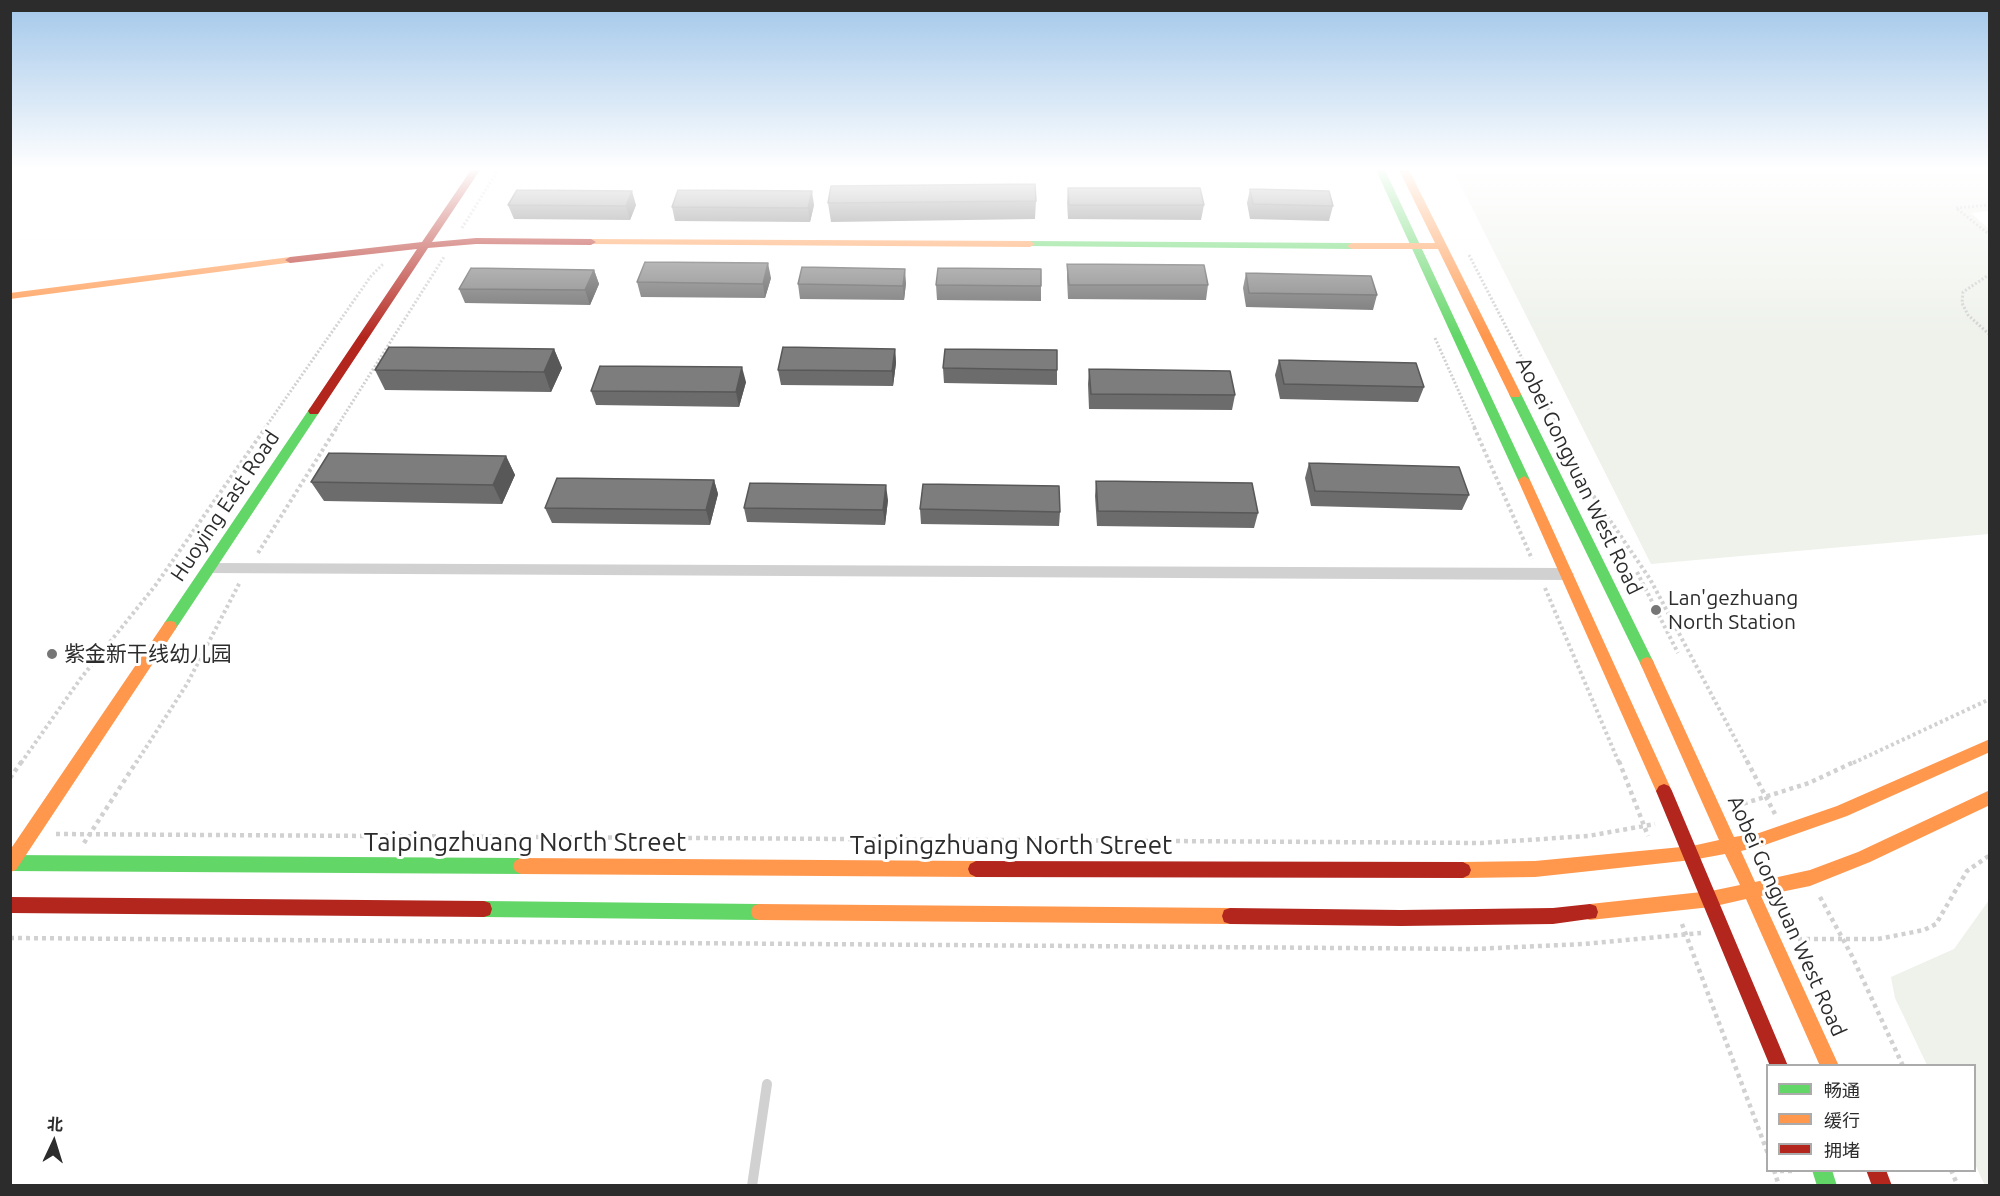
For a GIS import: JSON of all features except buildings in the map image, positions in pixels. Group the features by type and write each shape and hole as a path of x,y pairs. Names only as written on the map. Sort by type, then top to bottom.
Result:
{"main road":[{"name":"Huoying East Road","path":"11,864 438,226"},
{"path":"1406,226 1567,574 1692,853 1779,1064"},
{"name":"Aobei Gongyuan West Road","path":"1432,226 1658,684 1830,1064"},
{"path":"10,296 426,244 509,241 1442,246"},
{"name":"Taipingzhuang North Street","path":"11,864 1389,872 1535,869 1692,853 1733,846 1841,811 1989,744"},
{"path":"10,905 1492,918 1611,911 1712,898 1810,878 1837,868 1989,796"}],"street":[{"path":"209,568 1567,574"}],"lane":[{"path":"752,1185 767,1084"}],"path":[{"path":"115,796 187,684 222,614 249,568 438,266"},
{"path":"10,778 81,678 155,586 376,270"},
{"path":"1476,270 1592,494 1650,579 1745,759"},
{"path":"1989,274 1964,292 1962,303 1968,315 1989,335"},
{"path":"1433,335 1539,574 1631,792"},
{"path":"1637,572 1670,633 1678,654"},
{"path":"1809,783 1989,699"},
{"path":"32,834 1470,843 1536,841 1612,832"},
{"path":"1895,936 1924,930 1936,924 1967,871 1989,855"},
{"path":"10,939 1409,949 1545,946 1649,938"},
{"path":"1860,972 1903,1064"},
{"path":"1701,973 1766,1151"}],"shaded area":[{"path":"1481,226 1985,226 1989,229 1989,534 1651,564"},
{"path":"1989,900 1990,1185 1985,1186 1976,1166 1976,1064 1927,1064 1895,998 1891,977 1954,949"}],"traffic: fast":[{"path":"1406,226 1524,480"},
{"path":"1030,244 1352,246"},
{"path":"1515,394 1647,663"},
{"path":"170,626 314,411"},
{"path":"10,863 521,866"},
{"path":"484,909 759,912"},
{"path":"1823,1172 1827,1186"}],"traffic: slow":[{"path":"1432,226 1515,394"},
{"path":"591,242 1030,244"},
{"path":"1352,246 1442,246"},
{"path":"10,296 290,260"},
{"path":"1524,480 1664,791"},
{"path":"10,865 170,626"},
{"path":"1647,663 1829,1064"},
{"path":"1463,870 1535,869 1692,853 1759,840 1841,811 1990,745"},
{"path":"1590,912 1711,899 1810,878 1864,857 1990,797"},
{"path":"521,866 976,869"},
{"path":"759,912 1230,916"}],"traffic: jam":[{"path":"314,411 438,226"},
{"path":"290,260 377,249 476,241 591,242"},
{"path":"1664,791 1778,1064"},
{"path":"976,869 1463,870"},
{"path":"10,905 484,909"},
{"path":"1230,916 1401,918 1553,916 1590,912"},
{"path":"1877,1172 1882,1186"}],"place":[{"name":"Lan'gezhuang North Station","path":"1656,610"},
{"name":"紫金新干线幼儿园","path":"52,654"}]}
